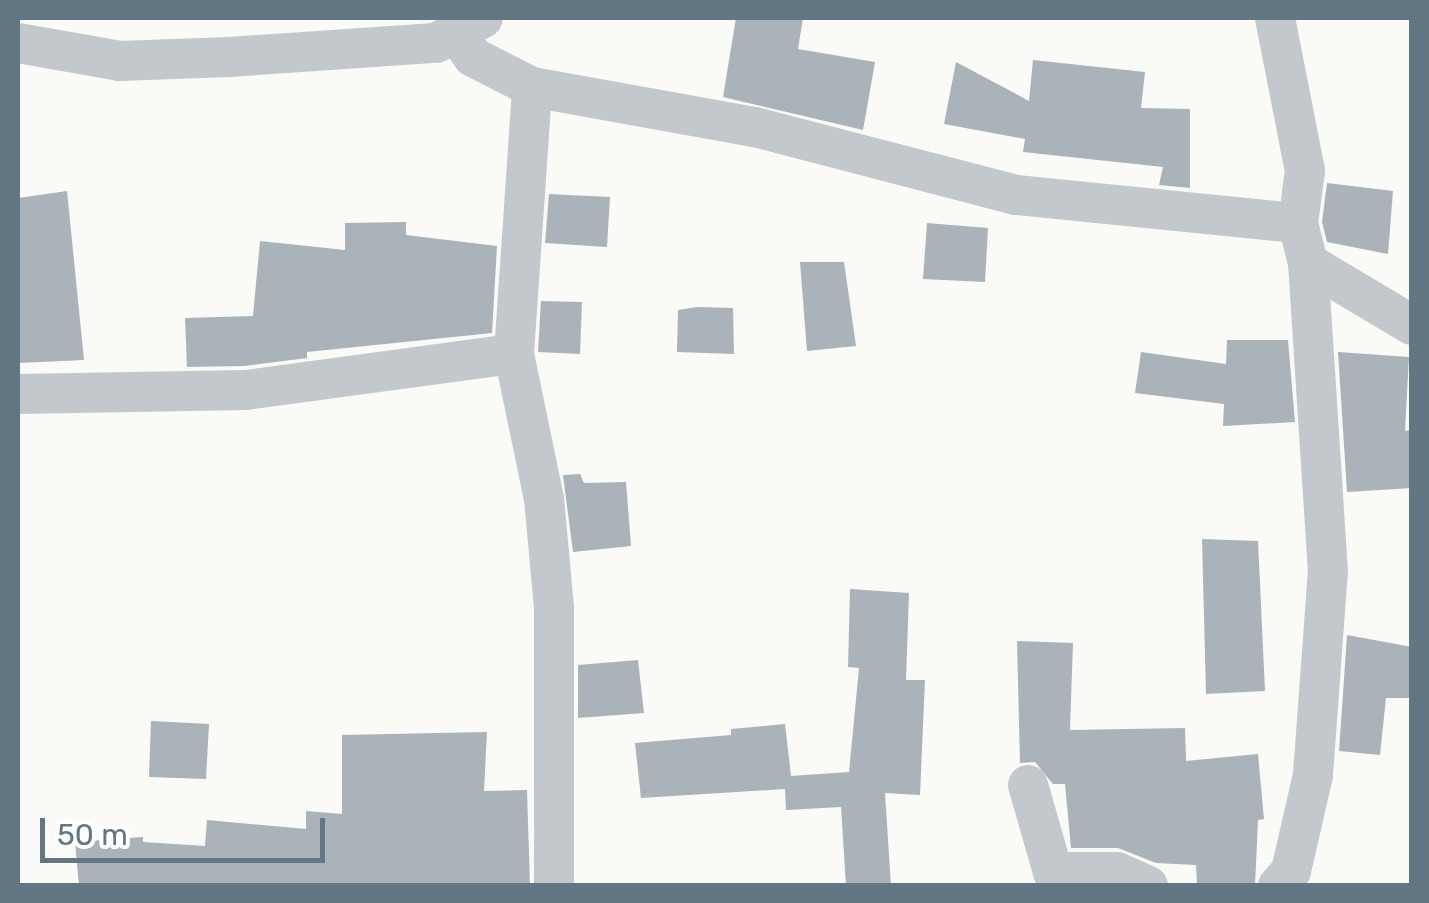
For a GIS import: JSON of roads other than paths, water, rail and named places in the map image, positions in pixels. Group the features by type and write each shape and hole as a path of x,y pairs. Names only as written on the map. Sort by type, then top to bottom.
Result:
{"street":[{"path":"1274,18 1305,171 1298,222 1308,263 1328,570 1313,775 1291,871 1278,886"},
{"path":"18,43 120,61 436,43 470,26 473,57 532,87 755,127 1016,195 1298,222"},
{"path":"532,87 514,354 544,499 554,608 554,886"},
{"path":"1308,263 1412,325"},
{"path":"18,394 312,384 514,354"},
{"path":"1028,784 1052,872 1116,872 1148,886"}]}
